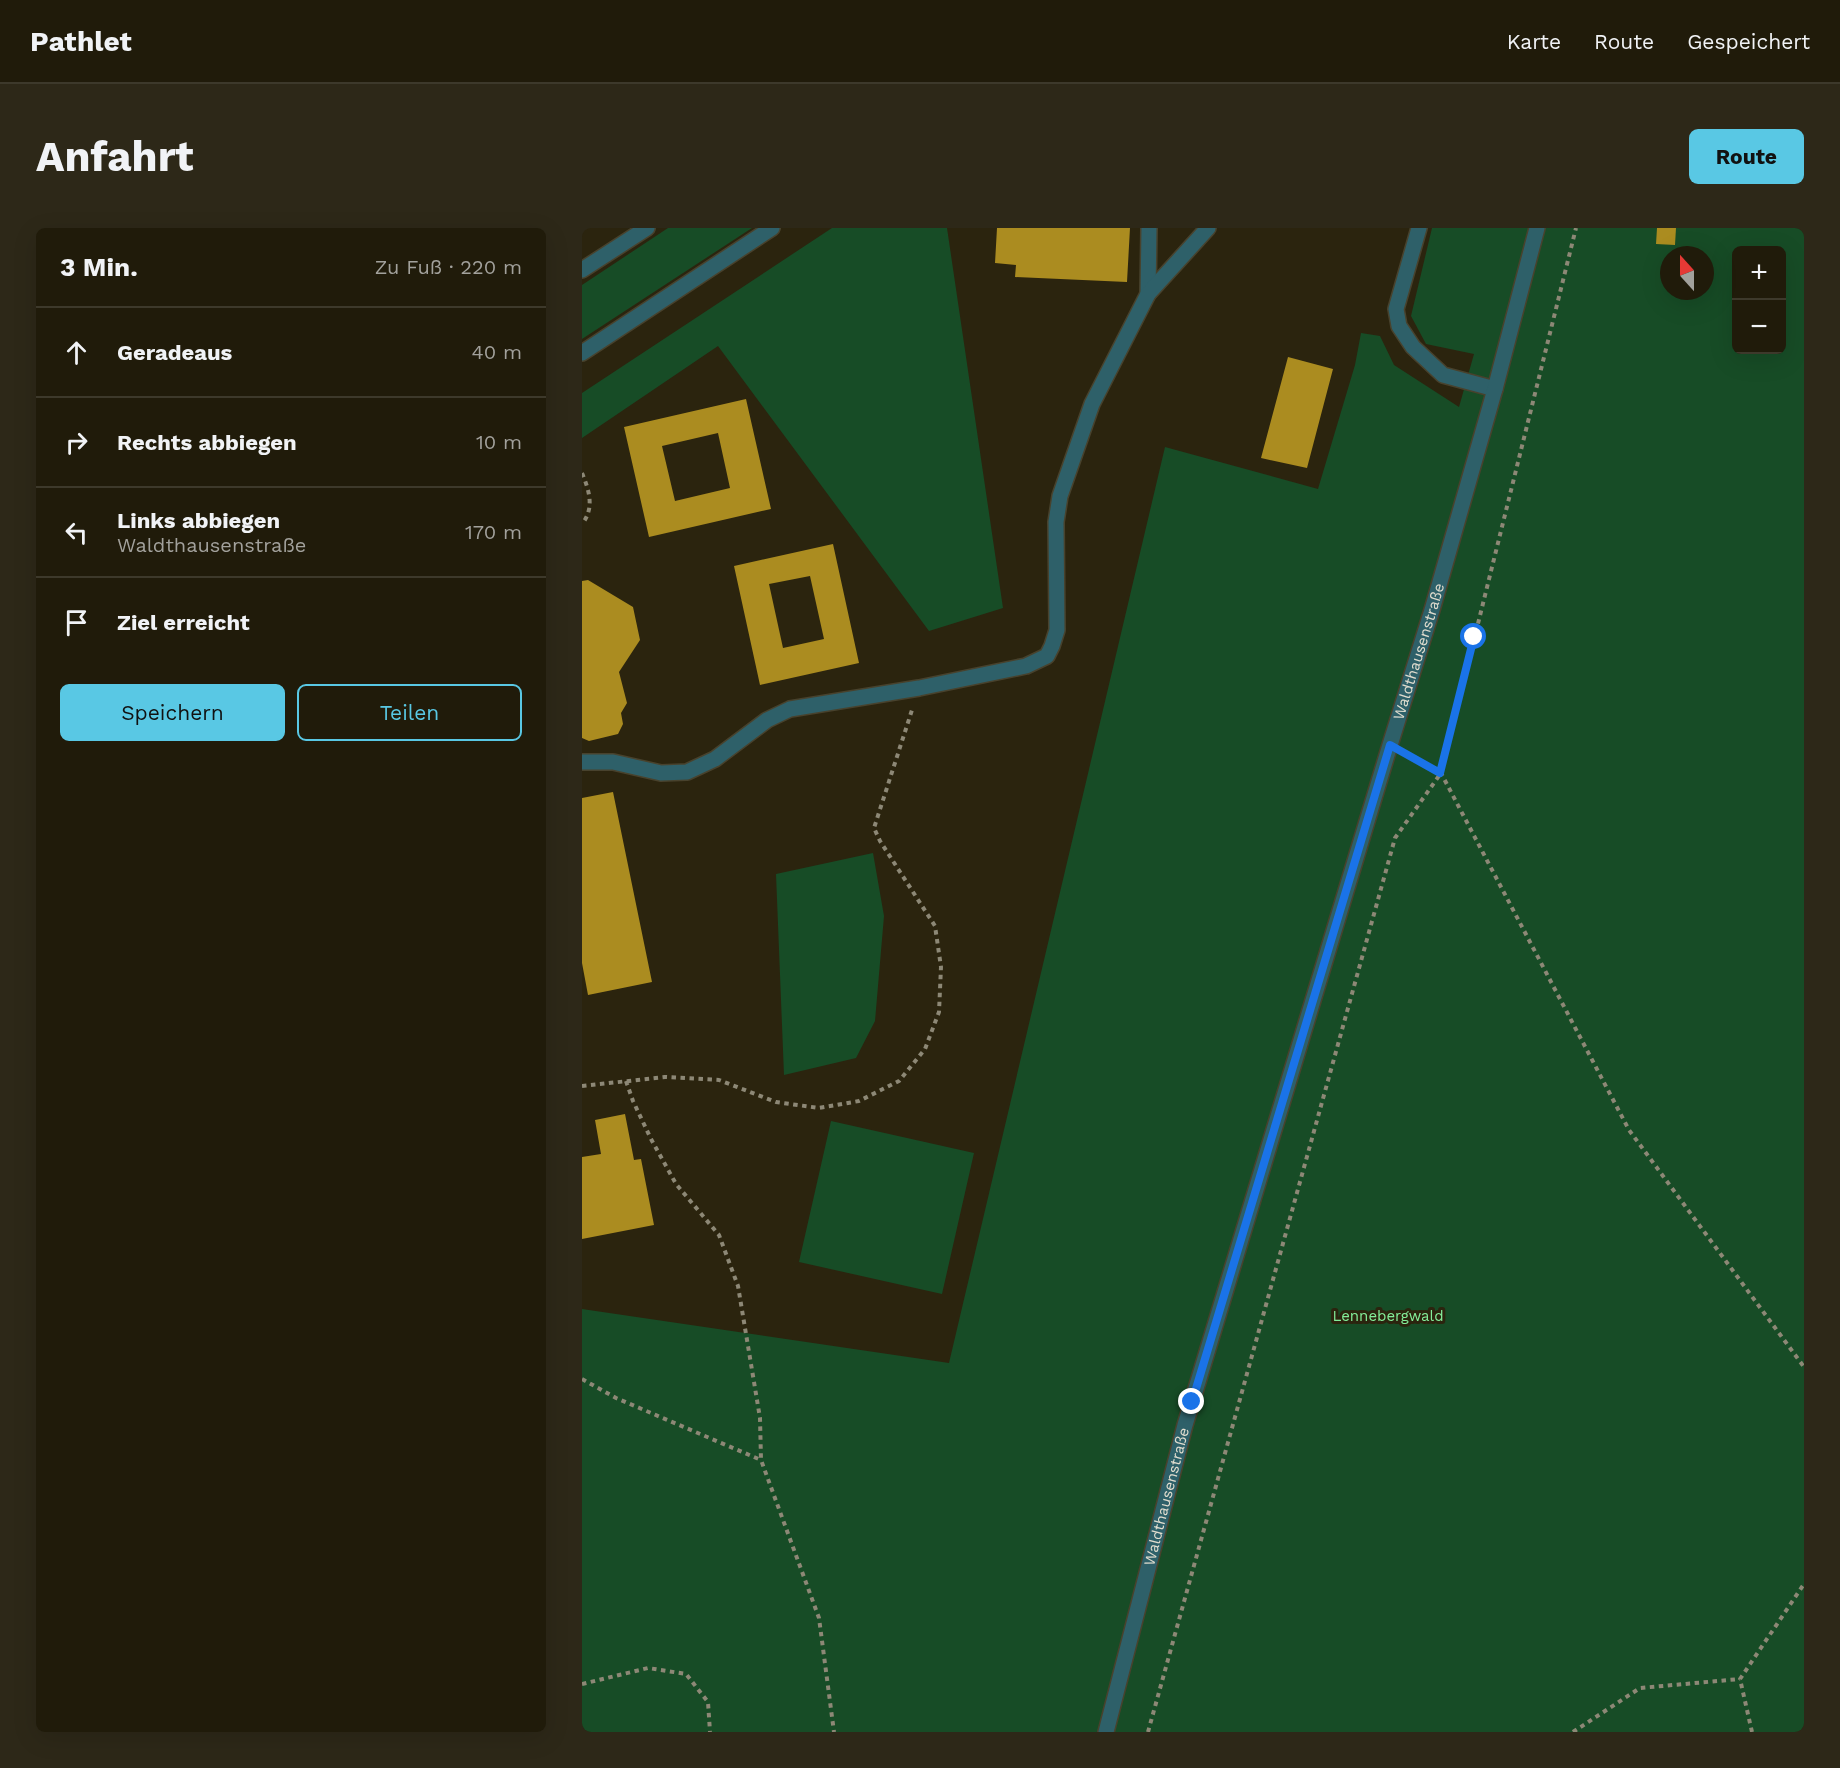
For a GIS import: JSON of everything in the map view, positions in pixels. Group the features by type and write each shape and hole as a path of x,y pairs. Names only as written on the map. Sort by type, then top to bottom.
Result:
{"street":[{"path":"582,270 647,228"},
{"path":"582,352 772,228"},
{"path":"1148,294 1149,228"},
{"path":"582,762 613,762 661,773 687,772 715,759 767,720 790,709 919,688 1026,666 1047,656 1057,630 1056,522 1060,495 1092,404 1148,294 1208,228"},
{"path":"1419,228 1396,309 1400,326 1413,347 1443,375 1495,389"},
{"name":"Waldthausenstraße","path":"1106,1732 1185,1425 1432,610 1495,389 1537,228"}],"path":[{"path":"1148,1732 1395,838 1440,773 1576,228"},
{"path":"582,473 590,503 586,519 582,524"},
{"path":"582,1086 665,1077 719,1080 776,1102 819,1108 859,1101 899,1081 925,1049 939,1012 941,967 935,926 874,828 919,688"},
{"path":"1390,745 1440,773 1629,1130 1804,1367"},
{"path":"626,1081 651,1139 676,1184 719,1235 738,1286 760,1418 761,1460 819,1618 834,1732"},
{"path":"582,1379 616,1398 761,1460"},
{"path":"1752,1732 1740,1678 1804,1584"},
{"path":"582,1684 648,1668 686,1674 708,1702 710,1732"},
{"path":"1573,1732 1640,1688 1740,1678"}],"green space":[{"path":"668,228 752,228 582,339 582,285"},
{"path":"832,228 947,228 1003,608 929,631 718,346 582,438 582,393"},
{"name":"Lennebergwald","path":"1432,228 1804,228 1804,1732 582,1732 582,1309 949,1363 1165,447 1318,489 1355,365 1361,333 1380,336 1394,365 1459,407 1474,354 1426,344 1411,316"},
{"path":"873,853 884,916 875,1021 856,1058 784,1075 776,874"},
{"path":"831,1121 974,1153 942,1294 799,1262"}],"building":[{"path":"997,228 1130,228 1127,282 1015,277 1016,265 995,263"},
{"path":"1657,228 1676,228 1675,245 1656,244"},
{"path":"1288,357 1333,369 1307,468 1261,458"},
{"path":"746,399 771,509 649,537 624,427","holes":["718,433 730,488 675,501 662,446"]},
{"path":"833,544 859,663 760,685 734,566","holes":["810,576 824,639 783,648 769,584"]},
{"path":"588,580 633,607 640,640 619,672 627,703 621,713 623,724 618,734 589,741 582,738 582,581"},
{"path":"613,792 652,982 588,995 582,963 582,798"},
{"path":"625,1114 634,1160 641,1159 654,1225 582,1239 582,1157 601,1154 595,1120"}],"route":[{"path":"1192,1402 1390,745 1440,773 1474,637"}]}
